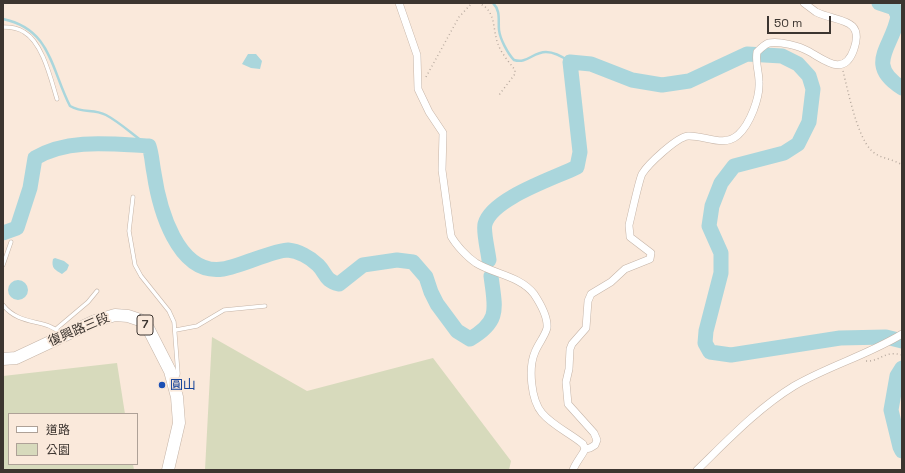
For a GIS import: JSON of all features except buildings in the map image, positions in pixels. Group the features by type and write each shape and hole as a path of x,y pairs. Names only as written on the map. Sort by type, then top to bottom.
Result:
{"main road":[{"name":"復興路三段","path":"3,359 16,358 60,333 115,315 128,316 140,320 148,328 170,371 174,384 179,423 168,470"}],"street":[{"path":"399,3 417,55 418,89 429,112 444,133 442,170 451,236 454,242 475,262 525,285 533,294 544,312 547,328 532,362 531,373 537,405 550,420 577,439 585,449"},
{"path":"573,470 585,449 594,445 596,440 594,433 568,404 566,382 569,369 570,349 572,344 586,328 590,294 611,282 625,269 650,259 651,253 648,249 630,237 629,226 642,175 661,155 681,138 688,136 724,141 732,139 739,134 754,106 759,90 755,60 756,52 769,43 784,44 806,50 831,64 841,65 848,61 852,55 857,40 855,28 848,23 816,12 805,4"},
{"path":"697,470 757,414 794,386 885,345 902,334"}],"lane":[{"path":"3,26 26,33 36,46 48,70 57,99"},
{"path":"133,196 129,231 135,265 141,276 169,311 176,330 175,339 178,374 174,384"},
{"path":"3,265 11,242"},
{"path":"3,305 17,317 27,322 60,333 97,291"},
{"path":"176,330 198,326 224,310 265,306"}],"path":[{"path":"418,89 459,17 472,3"},
{"path":"478,3 482,4 492,17 498,46 515,70 515,74 499,94"},
{"path":"841,65 862,137 870,150 878,156 902,165"},
{"path":"854,358 870,362 888,353 902,356"}],"green space":[{"path":"212,337 307,391 433,358 511,461 509,470 205,470"},
{"path":"117,363 125,413 8,413 8,465 133,465 134,470 3,470 3,376"}],"water":[{"path":"248,54 256,54 262,61 260,69 251,68 242,64"},
{"path":"55,258 64,261 69,265 67,270 62,274 53,267 53,259"},
{"path":"18,280 25,283 28,290 25,297 18,300 11,297 8,290 11,283"}],"waterway":[{"path":"493,3 496,6 499,16 499,30 501,38 514,60 520,61 542,52 550,52 559,55 570,62"},
{"path":"879,3 894,8 898,16 884,55 883,63 885,71 891,79 902,88"},
{"path":"3,19 19,24 31,32 40,41 47,52 70,106 80,110 97,112 106,115 149,146"},
{"path":"489,260 485,236 485,224 490,215 511,197 577,167 580,152 570,62 591,64 632,80 662,85 689,81 747,54 782,56 798,64 809,76 813,89 809,122 798,144 784,153 734,166 721,183 712,206 709,226 721,253 721,273 706,331 705,343 710,352 731,355 840,338 886,337 902,341"},
{"path":"3,233 17,228 30,188 35,158 62,147 76,145 105,144 149,146 160,203 173,236 182,251 194,262 207,268 223,269 288,250 308,257 321,268 328,279 339,284 363,265 397,260 413,262 426,277 437,304 457,331 470,339 487,326 494,313 494,297 491,276"},
{"path":"902,368 897,376 891,410 902,451"}],"place":[{"name":"圓山","path":"162,385"}]}
